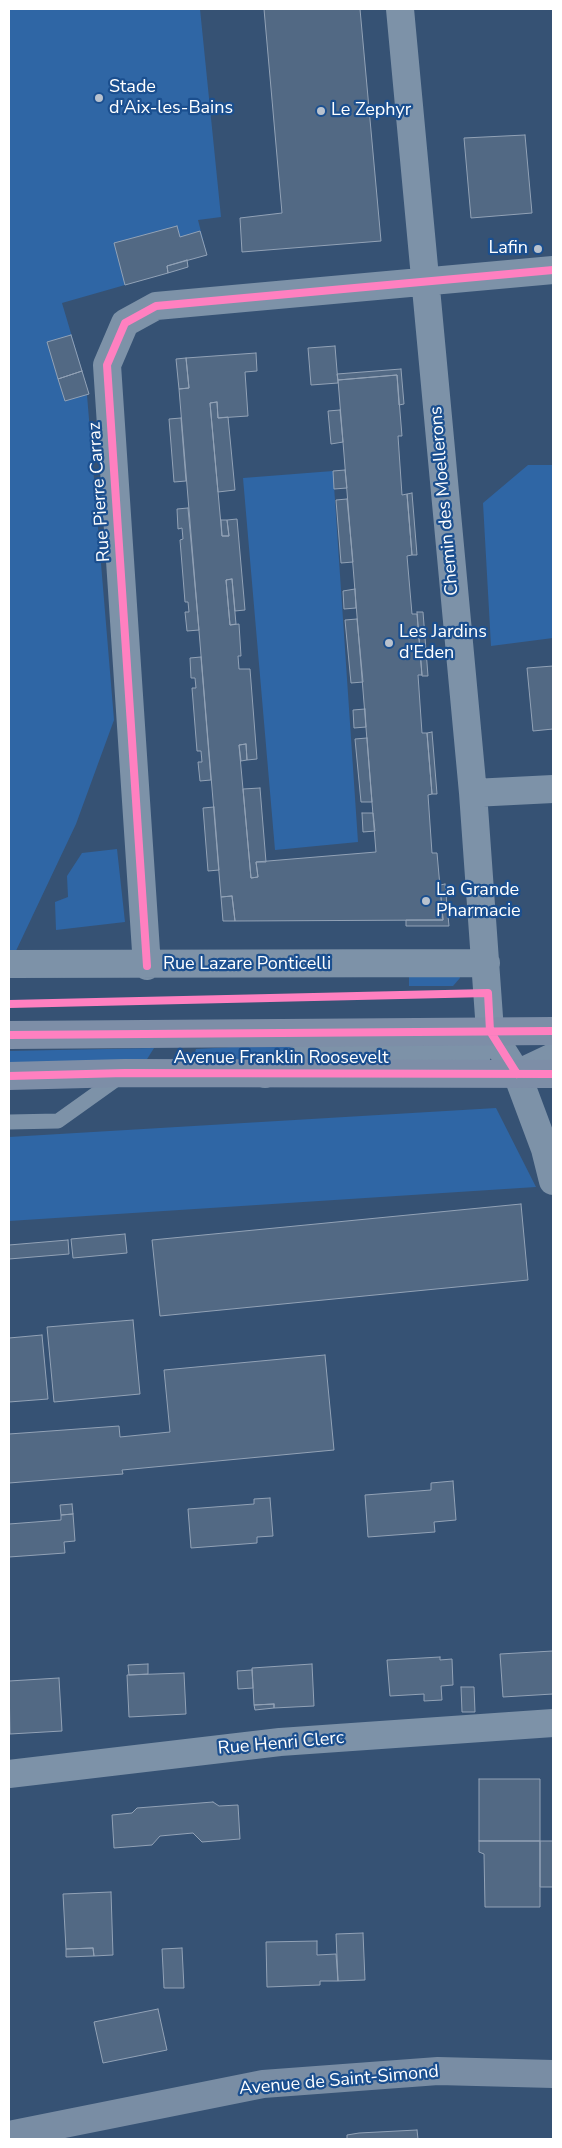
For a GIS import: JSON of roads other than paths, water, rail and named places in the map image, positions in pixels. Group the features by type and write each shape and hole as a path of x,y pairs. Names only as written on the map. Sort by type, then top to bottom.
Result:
{"main road":[{"name":"Avenue Franklin Roosevelt","path":"9,1035 553,1031"},
{"name":"Avenue Franklin Roosevelt","path":"9,1076 125,1073 553,1074"},
{"name":"Avenue de Saint-Simond","path":"9,2135 263,2084 438,2070 553,2074"}],"street":[{"name":"Chemin des Moellerons","path":"400,9 473,793 490,1031"},
{"name":"Rue Pierre Carraz","path":"147,966 107,365 125,323 156,306 424,280 553,270"},
{"path":"473,793 553,789"},
{"name":"Rue Lazare Ponticelli","path":"9,964 147,966 486,963"},
{"path":"265,1074 299,1059 476,1056 490,1031 517,1074 545,1149 553,1181"},
{"path":"517,1074 553,1057"},
{"name":"Rue Henri Clerc","path":"9,1774 280,1742 553,1723"}],"lane":[{"path":"9,1122 58,1121 125,1073"}],"place":[{"name":"Stade d'Aix-les-Bains","path":"99,98"},
{"name":"Le Zephyr","path":"321,111"},
{"name":"Lafin","path":"538,249"},
{"name":"Les Jardins d'Eden","path":"389,643"},
{"name":"La Grande Pharmacie","path":"426,901"}]}
